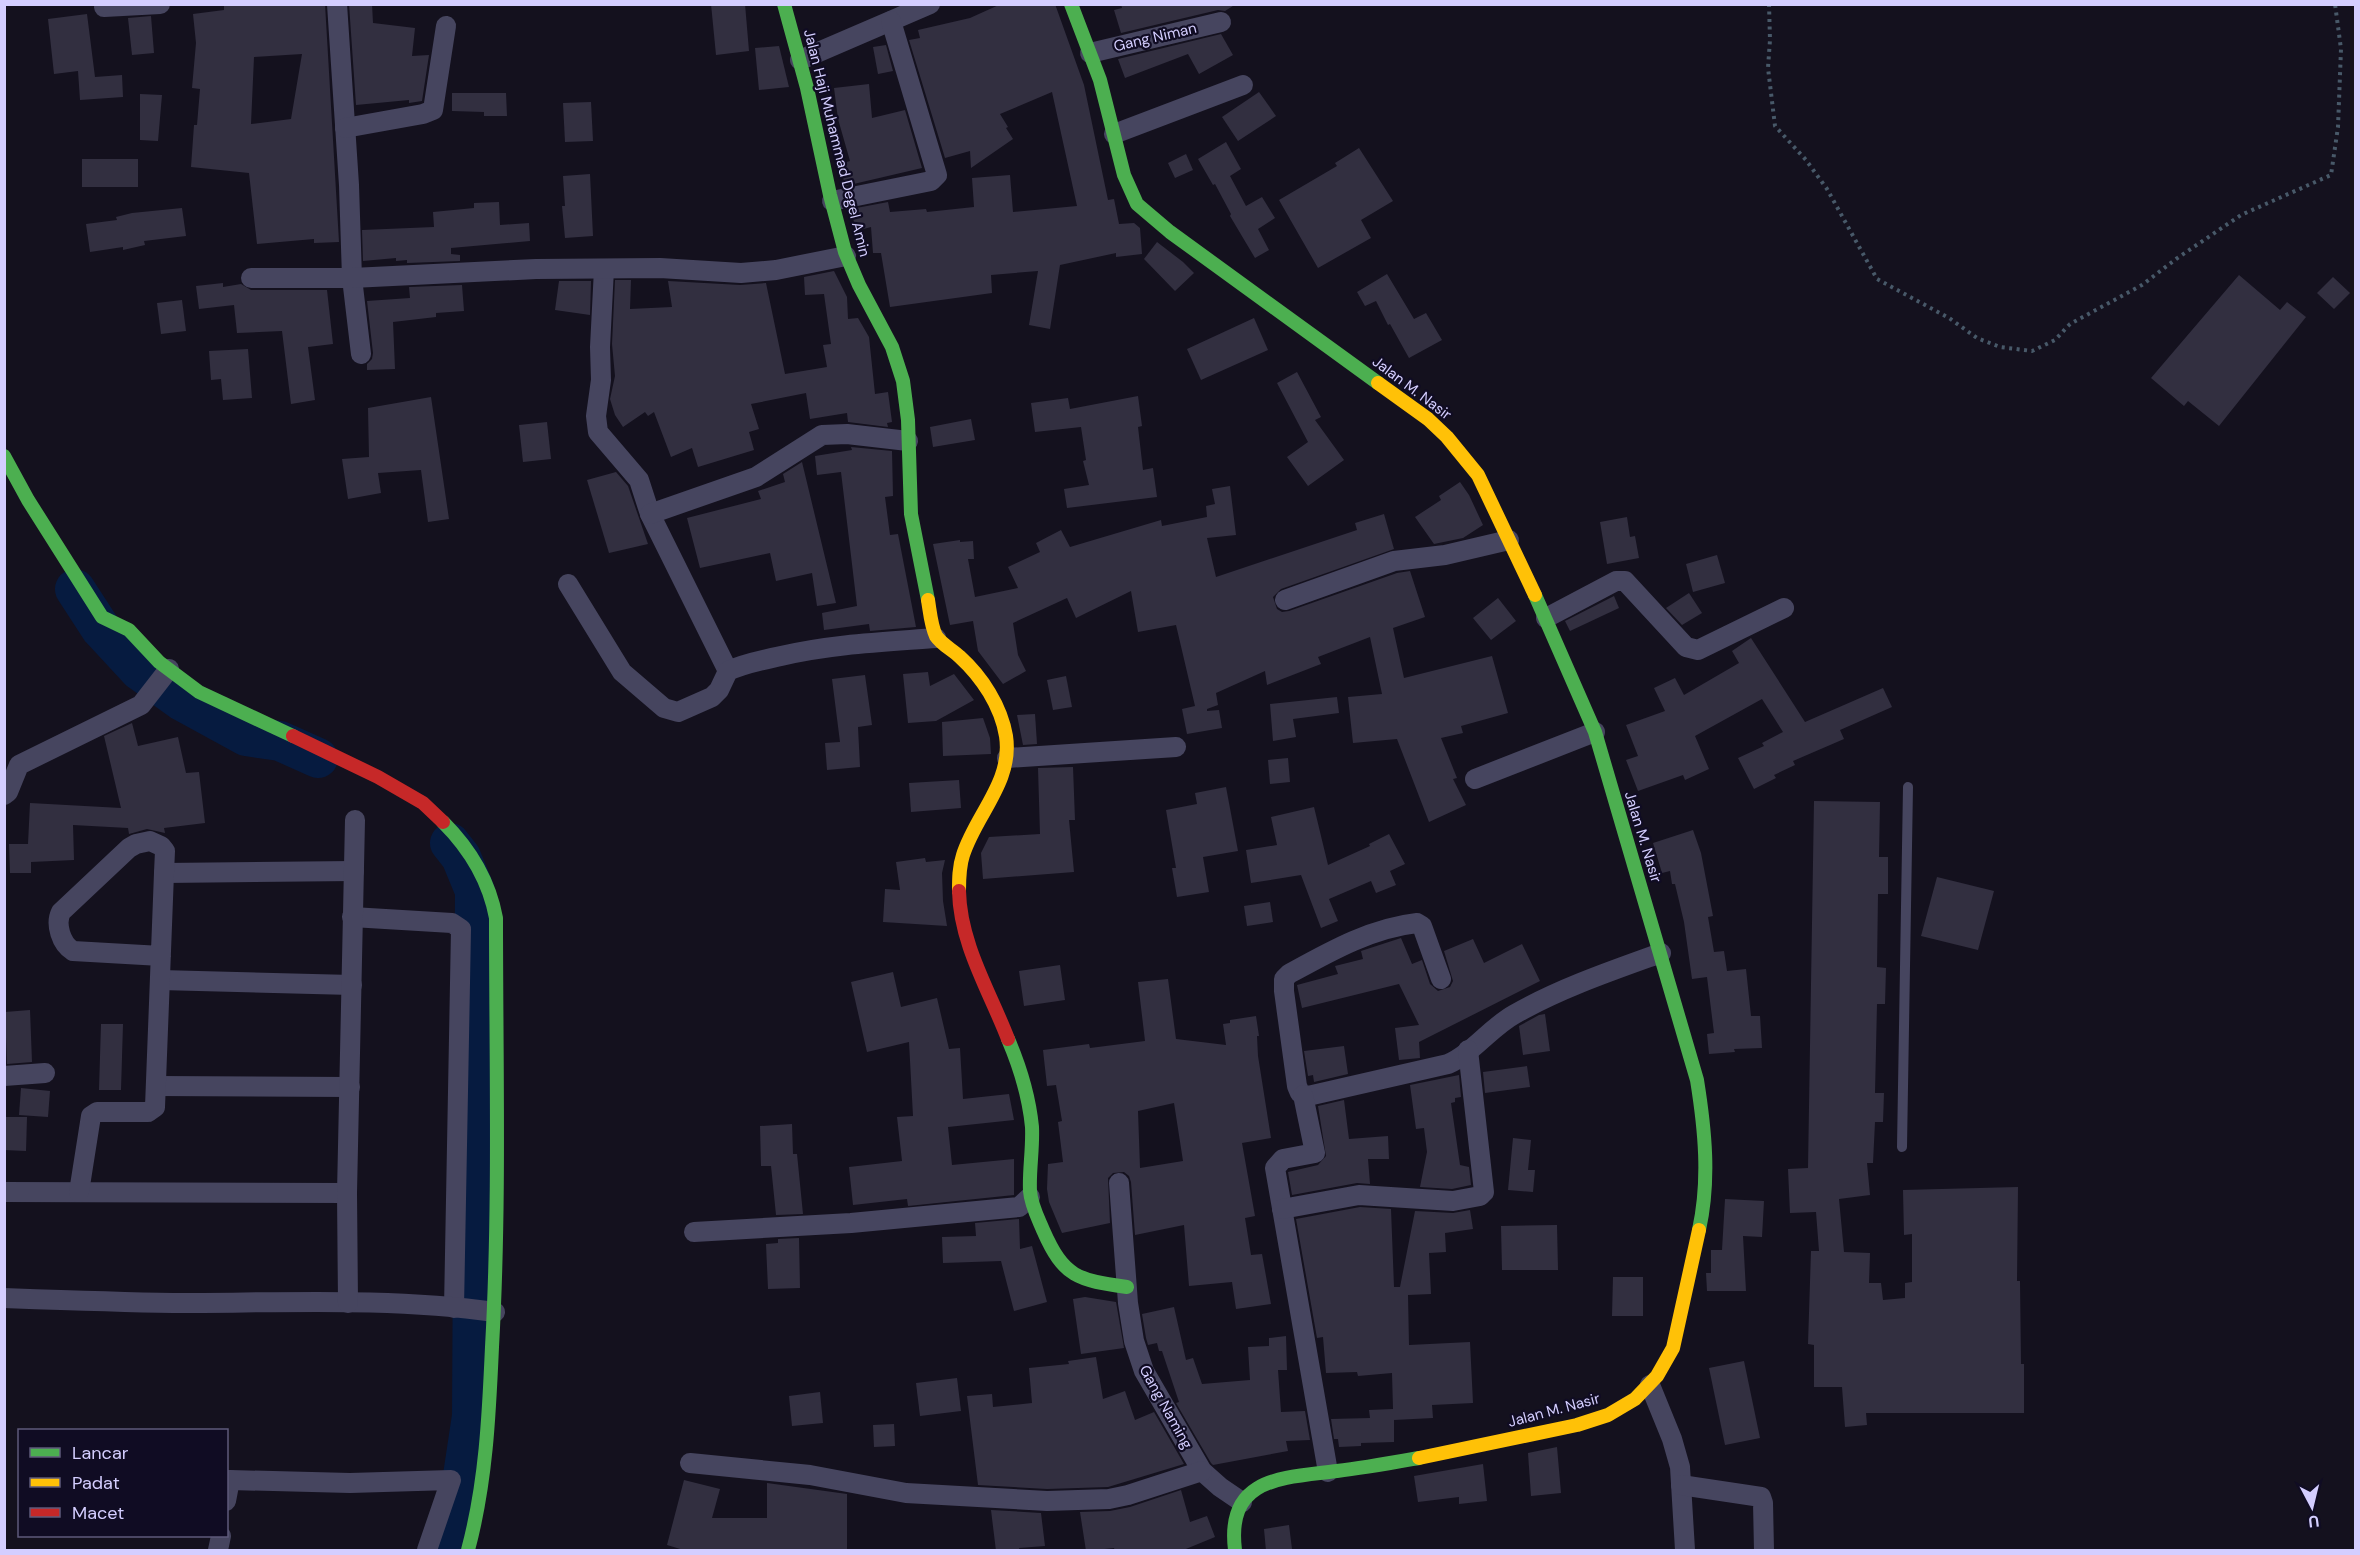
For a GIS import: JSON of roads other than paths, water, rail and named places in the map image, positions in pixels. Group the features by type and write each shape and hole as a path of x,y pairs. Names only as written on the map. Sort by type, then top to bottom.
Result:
{"street":[{"path":"104,7 160,4"},
{"path":"337,4 352,278 361,354"},
{"name":"Jalan Haji Muhammad Degel Amin","path":"784,4 800,60 846,256 899,366 906,393 912,527 936,638"},
{"path":"800,60 930,4"},
{"name":"Jalan M. Nasir","path":"1071,4 1100,80 1124,175 1137,204 1179,239 1434,425 1447,437 1479,476 1546,618 1595,732 1661,953 1702,1109 1706,1148 1706,1183 1701,1221 1673,1348 1664,1368 1650,1385 1621,1407 1597,1418 1542,1433 1439,1455 1273,1481 1254,1491 1242,1502"},
{"path":"832,201 931,181 937,175 891,21"},
{"name":"Gang Niman","path":"1090,52 1221,22"},
{"path":"345,128 423,114 433,110 446,26"},
{"path":"1114,134 1243,85"},
{"path":"251,278 352,278 484,271 660,268 741,273 776,270 846,256"},
{"path":"604,269 600,347 601,380 596,422 600,435 639,480 650,514 728,671"},
{"path":"650,514 756,477 822,435 847,434 908,441"},
{"path":"4,456 28,500 102,617 129,630 144,648 199,692 378,777 423,803 460,839 486,882 496,918 475,1310"},
{"path":"1285,600 1394,561 1445,555 1509,540"},
{"path":"1546,618 1616,582 1624,581 1686,647 1698,650 1784,608"},
{"path":"568,584 622,672 671,712 681,711 712,697 719,690 728,671 749,663 802,651 850,644 936,638 962,658 992,699 1005,731 1007,758 1003,775 971,834 962,856 958,891 969,944 994,1002 1024,1084 1031,1118 1030,1197 1054,1253 1067,1271 1080,1279 1127,1287"},
{"path":"4,795 8,792 19,765 141,705 169,669"},
{"path":"1475,779 1595,732"},
{"path":"1007,758 1176,747"},
{"path":"348,1303 347,1193 355,819"},
{"path":"79,1192 91,1116 97,1112 152,1111 155,1107 156,1086 161,956 164,873 165,851 161,846 150,841 132,846 61,912 58,919 64,944 73,951 161,956"},
{"path":"164,873 354,871"},
{"path":"352,917 452,923 461,929 475,1310 486,1459 478,1512 468,1551"},
{"path":"1328,1472 1275,1168 1283,1159 1315,1153 1303,1095 1297,1086 1283,982 1287,976 1319,958 1370,935 1391,927 1417,923 1422,926 1441,979"},
{"path":"1303,1095 1448,1064 1497,1025 1557,992 1661,953"},
{"path":"160,980 352,984"},
{"path":"1282,1209 1359,1195 1454,1201 1480,1196 1484,1192 1468,1050"},
{"path":"4,1076 45,1073"},
{"path":"156,1086 350,1087"},
{"name":"Gang Naming","path":"1119,1184 1127,1287 1134,1341 1144,1371 1202,1471 1242,1502"},
{"path":"4,1192 347,1193"},
{"path":"694,1232 850,1223 1019,1207 1030,1197"},
{"path":"4,1298 173,1303 285,1301 475,1310"},
{"path":"1650,1385 1672,1439 1680,1467 1685,1551"},
{"path":"690,1463 810,1475 906,1493 1047,1501 1109,1499 1128,1496 1202,1471"},
{"path":"228,1480 350,1483 451,1480 427,1551"},
{"path":"1681,1485 1761,1497 1764,1551"},
{"path":"1235,1551 1234,1524 1242,1502"}],"lane":[{"path":"1902,1147 1908,787"}],"waterway":[{"path":"75,589 101,629 139,670 182,701 246,736 280,741 318,758"},
{"path":"441,1550 461,1489 472,1416 475,891 461,857 450,843"}]}
